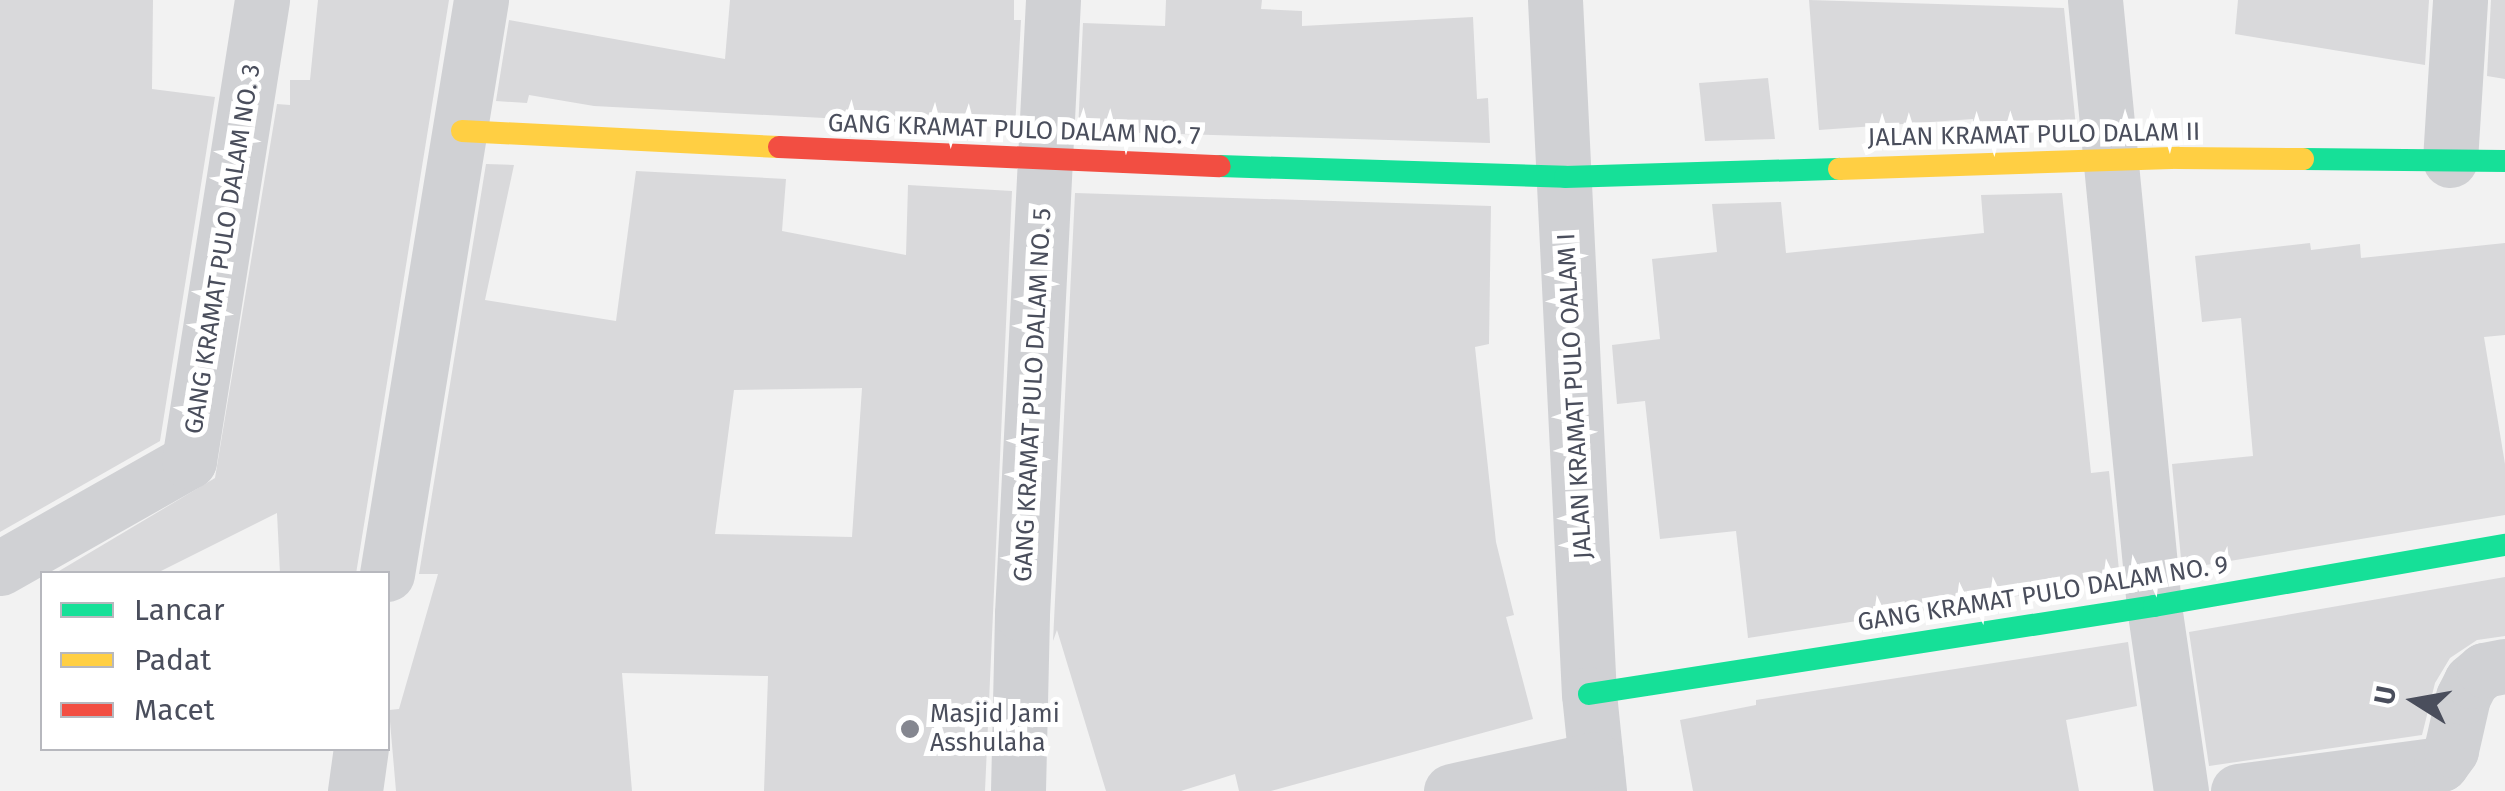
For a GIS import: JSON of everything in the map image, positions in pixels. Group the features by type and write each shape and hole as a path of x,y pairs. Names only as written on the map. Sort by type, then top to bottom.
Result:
{"street":[{"name":"GANG KRAMAT PULO DALAM NO. 3","path":"0,568 189,461 262,0"},
{"path":"388,571 462,131 480,0"},
{"name":"GANG KRAMAT PULO DALAM NO. 5","path":"1018,791 1022,614 1053,0"},
{"name":"JALAN KRAMAT PULO OALAM I","path":"1555,0 1589,694 1597,775"},
{"path":"2095,0 2154,606 2181,791"},
{"path":"2450,160 2460,0"},
{"name":"GANG KRAMAT PULO DALAM NO. 7","path":"462,131 1045,160 1565,177"},
{"name":"JALAN KRAMAT PULO DALAM II","path":"1565,177 2109,161 2505,161"},
{"name":"GANG KRAMAT PULO DALAM NO. 9","path":"1589,694 2154,606 2505,545"},
{"path":"2238,791 2442,777 2471,682 2484,670 2505,666"},
{"path":"355,791 361,751"},
{"path":"1451,791 1597,775"}],"building":[{"path":"0,0 153,0 152,89 215,97 160,441 0,532"},
{"path":"318,0 449,0 356,571 280,571 277,513 161,571 59,571 215,478 277,104 290,105 290,80 310,80"},
{"path":"730,0 1014,0 1014,20 1021,20 1015,128 594,106 529,95 527,103 496,101 509,20 725,59"},
{"path":"1166,0 1262,0 1261,9 1302,11 1302,26 1473,17 1477,99 1488,98 1490,143 1078,131 1083,23 1165,26"},
{"path":"1809,0 2064,8 2076,127 1974,133 1973,119 1819,130"},
{"path":"2238,0 2429,0 2425,65 2235,34"},
{"path":"2491,0 2505,0 2505,79 2487,76"},
{"path":"1768,78 1775,139 1705,141 1699,83"},
{"path":"486,164 514,165 485,300 616,321 636,171 786,179 782,231 906,255 908,185 1012,191 985,791 764,791 768,676 622,673 632,791 396,791 390,710 399,709 438,574 419,574","holes":["862,388 852,537 715,534 734,390"]},
{"path":"1075,193 1491,206 1489,344 1475,347 1496,542 1514,615 1506,617 1533,719 1271,791 1239,791 1235,774 1181,791 1106,791 1057,630 1053,641"},
{"path":"2062,193 2091,473 2109,471 2120,580 1748,638 1736,531 1660,539 1645,401 1617,404 1612,345 1660,339 1652,259 1717,252 1712,204 1781,202 1786,253 1984,233 1981,195"},
{"path":"2310,243 2311,250 2360,244 2361,258 2505,243 2505,335 2484,337 2505,464 2505,515 2182,569 2172,464 2253,456 2241,318 2202,322 2195,256"},
{"path":"2505,577 2505,636 2477,640 2450,658 2435,683 2422,735 2209,766 2189,632"},
{"path":"2128,642 2137,706 2066,720 2079,791 1693,791 1680,720 1756,705 1756,700"}],"traffic: fast":[{"path":"2303,159 2505,161"},
{"path":"1220,166 1565,177 1839,169"},
{"path":"1589,694 2154,606 2505,545"}],"traffic: slow":[{"path":"462,131 779,147"},
{"path":"1839,169 2179,158 2303,159"}],"traffic: jam":[{"path":"779,147 1220,166"}],"place":[{"name":"Masjid Jami Asshulaha","path":"910,729"}]}
